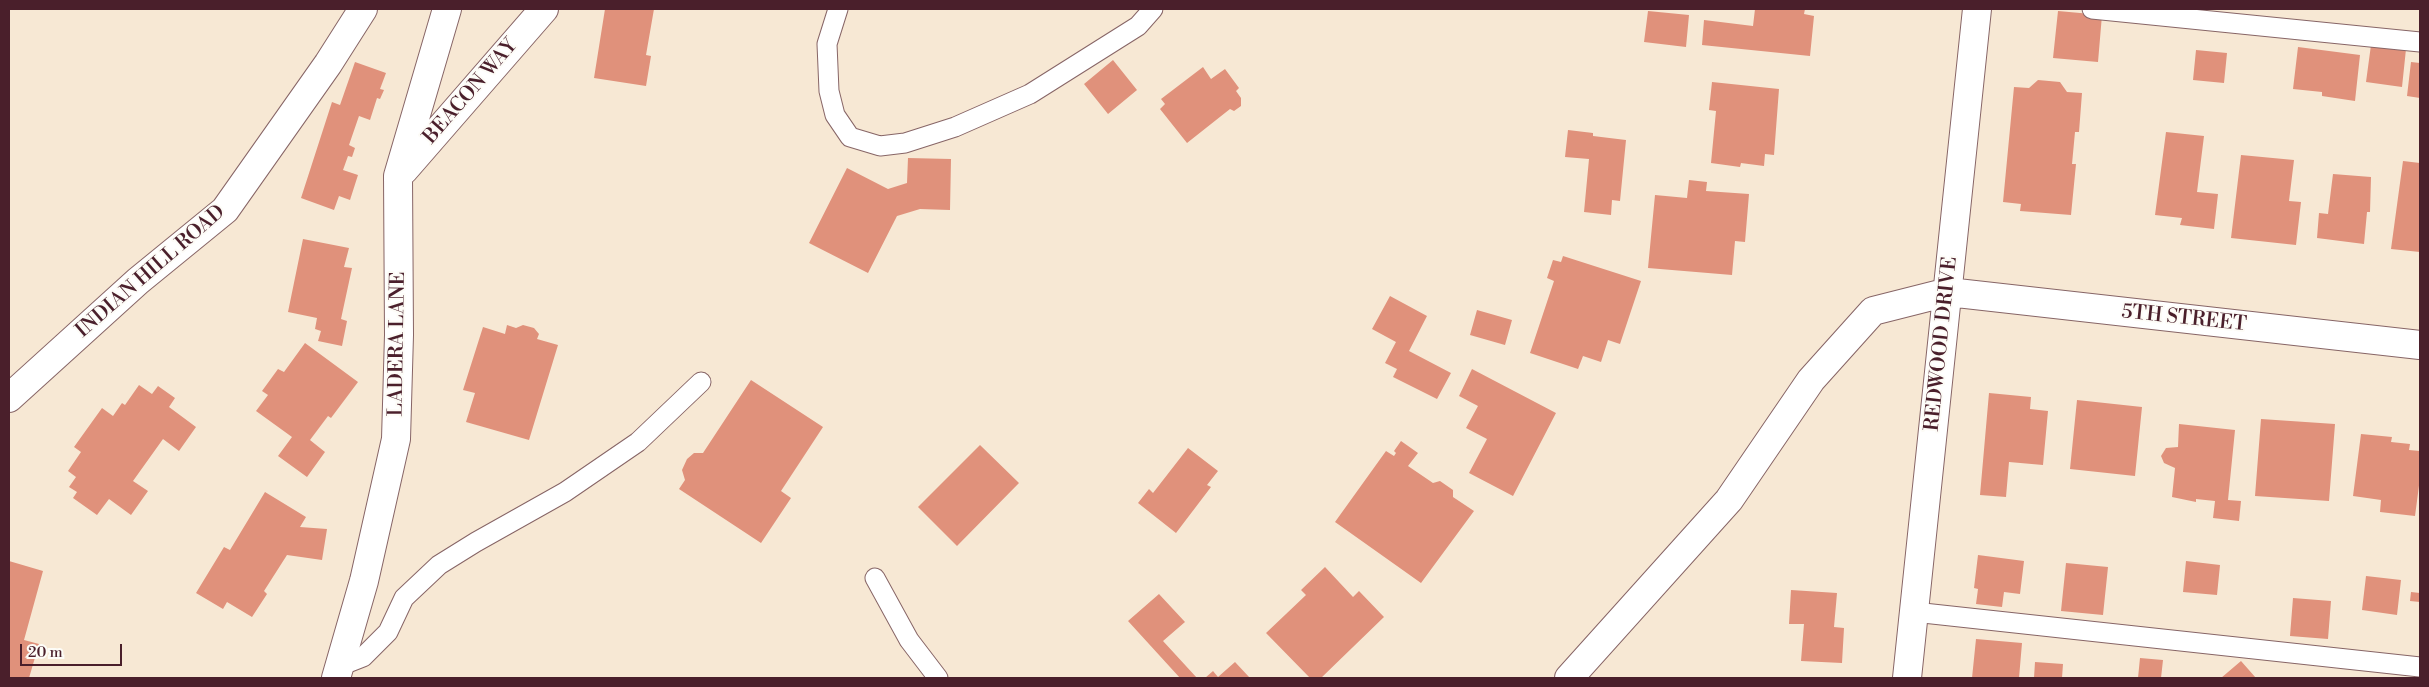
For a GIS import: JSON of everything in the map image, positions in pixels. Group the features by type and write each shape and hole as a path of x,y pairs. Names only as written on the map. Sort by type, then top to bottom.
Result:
{"street":[{"name":"INDIAN HILL ROAD","path":"9,398 138,281 225,210 328,64 363,9"},
{"name":"LADERA LANE","path":"338,672 364,581 396,440 399,334 398,176 447,9"},
{"name":"BEACON WAY","path":"398,176 544,9"},
{"name":"REDWOOD DRIVE","path":"1907,678 1977,9"},
{"name":"5TH STREET","path":"1948,292 2420,345"},
{"path":"1569,678 1729,500 1811,380 1873,311 1948,292"}],"lane":[{"path":"838,9 827,44 829,91 835,115 850,137 880,146 905,143 955,127 1030,94 1138,26 1153,9"},
{"path":"2092,9 2420,42"},
{"path":"338,672 362,657 388,632 404,598 439,565 565,492 638,442 701,382"},
{"path":"875,578 909,640 938,678"},
{"path":"1914,612 2420,666"}],"building":[{"path":"605,9 654,9 646,55 651,56 646,86 594,78"},
{"path":"1755,9 1805,9 1804,14 1814,16 1810,56 1702,45 1704,20 1753,26"},
{"path":"1648,11 1689,15 1686,47 1644,42"},
{"path":"2058,11 2102,15 2098,62 2053,58"},
{"path":"2371,45 2406,49 2402,87 2366,82"},
{"path":"2298,47 2360,55 2355,101 2322,96 2322,92 2293,89"},
{"path":"2196,50 2227,53 2224,83 2193,80"},
{"path":"1113,60 1137,90 1108,114 1084,84"},
{"path":"355,62 386,73 380,89 384,90 380,99 377,98 370,120 359,116 349,145 355,148 352,157 348,156 343,170 358,175 350,200 339,196 334,210 301,198 332,102 340,105"},
{"path":"2411,62 2420,63 2420,98 2407,96"},
{"path":"1203,67 1211,79 1225,69 1239,88 1236,91 1241,98 1241,106 1234,111 1230,109 1187,143 1160,109 1165,104 1161,99"},
{"path":"2038,80 2060,82 2067,92 2082,93 2079,132 2075,132 2072,164 2076,164 2071,215 2020,211 2021,204 2003,202 2014,87 2029,88"},
{"path":"1712,82 1779,89 1774,155 1765,154 1764,166 1741,163 1740,167 1711,163 1716,111 1709,110"},
{"path":"1568,130 1593,133 1593,136 1626,140 1620,201 1612,200 1611,215 1584,212 1589,159 1565,157"},
{"path":"2166,132 2204,136 2197,192 2218,194 2214,229 2180,225 2182,218 2155,215"},
{"path":"2241,155 2294,160 2289,201 2301,202 2296,245 2231,238"},
{"path":"908,158 951,159 950,210 920,209 897,216 868,273 809,243 847,168 888,189 907,183"},
{"path":"2403,161 2420,163 2420,252 2391,249"},
{"path":"2333,174 2371,177 2370,212 2367,212 2364,244 2317,238 2319,213 2328,214"},
{"path":"1689,180 1707,182 1706,191 1749,194 1745,242 1735,241 1732,275 1648,268 1655,195 1687,198"},
{"path":"303,239 349,248 344,267 352,268 341,319 347,321 342,346 318,341 321,331 315,329 317,318 288,312"},
{"path":"1563,256 1641,281 1620,344 1608,340 1601,362 1583,356 1578,369 1530,353 1554,281 1547,278 1553,260 1561,262"},
{"path":"1390,296 1427,316 1409,351 1451,373 1437,399 1393,377 1397,369 1385,363 1396,342 1372,329"},
{"path":"1477,310 1512,320 1505,345 1470,335"},
{"path":"507,325 516,328 523,325 534,328 539,334 537,339 558,345 529,440 466,422 475,393 463,390 483,327 505,334"},
{"path":"305,343 358,382 331,418 328,416 310,440 325,452 307,477 278,456 292,437 256,411 268,395 262,391 278,369 284,372"},
{"path":"1472,369 1556,413 1513,496 1469,473 1487,439 1466,428 1478,406 1459,396"},
{"path":"751,380 823,427 781,491 791,498 761,543 679,489 685,480 682,470 687,459 694,453 703,453"},
{"path":"139,385 152,394 158,386 175,398 169,407 196,427 179,451 163,439 133,481 148,491 131,515 109,499 97,515 73,498 77,492 69,487 76,477 68,471 81,452 74,447 102,408 113,416 122,403 125,405"},
{"path":"1989,393 2031,397 2030,409 2048,411 2043,465 2009,462 2006,497 1980,495"},
{"path":"2077,400 2142,407 2135,476 2070,469"},
{"path":"2261,419 2335,424 2329,501 2255,496"},
{"path":"2179,424 2235,430 2228,500 2241,501 2239,521 2213,518 2215,501 2196,499 2196,502 2172,497 2175,468 2164,463 2161,456 2166,448 2178,447"},
{"path":"2361,434 2392,437 2391,442 2410,444 2409,450 2420,451 2420,478 2415,516 2380,512 2381,500 2353,496"},
{"path":"1401,441 1418,453 1408,466 1433,483 1440,481 1453,490 1453,497 1474,511 1421,583 1335,522 1386,451 1394,456 1396,453 1394,451"},
{"path":"980,445 1019,483 957,546 918,507"},
{"path":"1188,448 1218,471 1207,485 1211,487 1176,533 1138,503 1149,489 1153,493"},
{"path":"265,492 306,517 300,527 327,529 322,560 287,555 264,591 267,594 252,617 227,602 223,609 196,593 224,547 230,550"},
{"path":"1978,555 2024,561 2020,594 2004,592 2002,607 1976,604 1978,589 1974,588"},
{"path":"9,561 43,571 24,640 39,644 29,678 9,678"},
{"path":"2186,561 2220,565 2217,595 2183,592"},
{"path":"2066,563 2108,567 2103,615 2061,611"},
{"path":"1325,567 1353,597 1359,591 1384,617 1321,678 1310,678 1266,633 1306,595 1301,590"},
{"path":"2366,576 2401,580 2397,615 2362,610"},
{"path":"1791,590 1837,593 1834,627 1844,628 1842,663 1801,661 1804,624 1789,624"},
{"path":"2411,592 2420,593 2420,602 2410,601"},
{"path":"1159,594 1185,622 1163,641 1197,678 1180,678 1128,621"},
{"path":"2293,598 2331,601 2328,639 2290,636"},
{"path":"1976,639 2022,643 2019,678 1972,678"},
{"path":"2140,658 2163,660 2161,678 2138,678"},
{"path":"2241,661 2256,678 2221,678"},
{"path":"1235,662 1250,678 1205,678 1213,671 1218,677"},
{"path":"2035,662 2063,664 2062,678 2034,678"}]}
